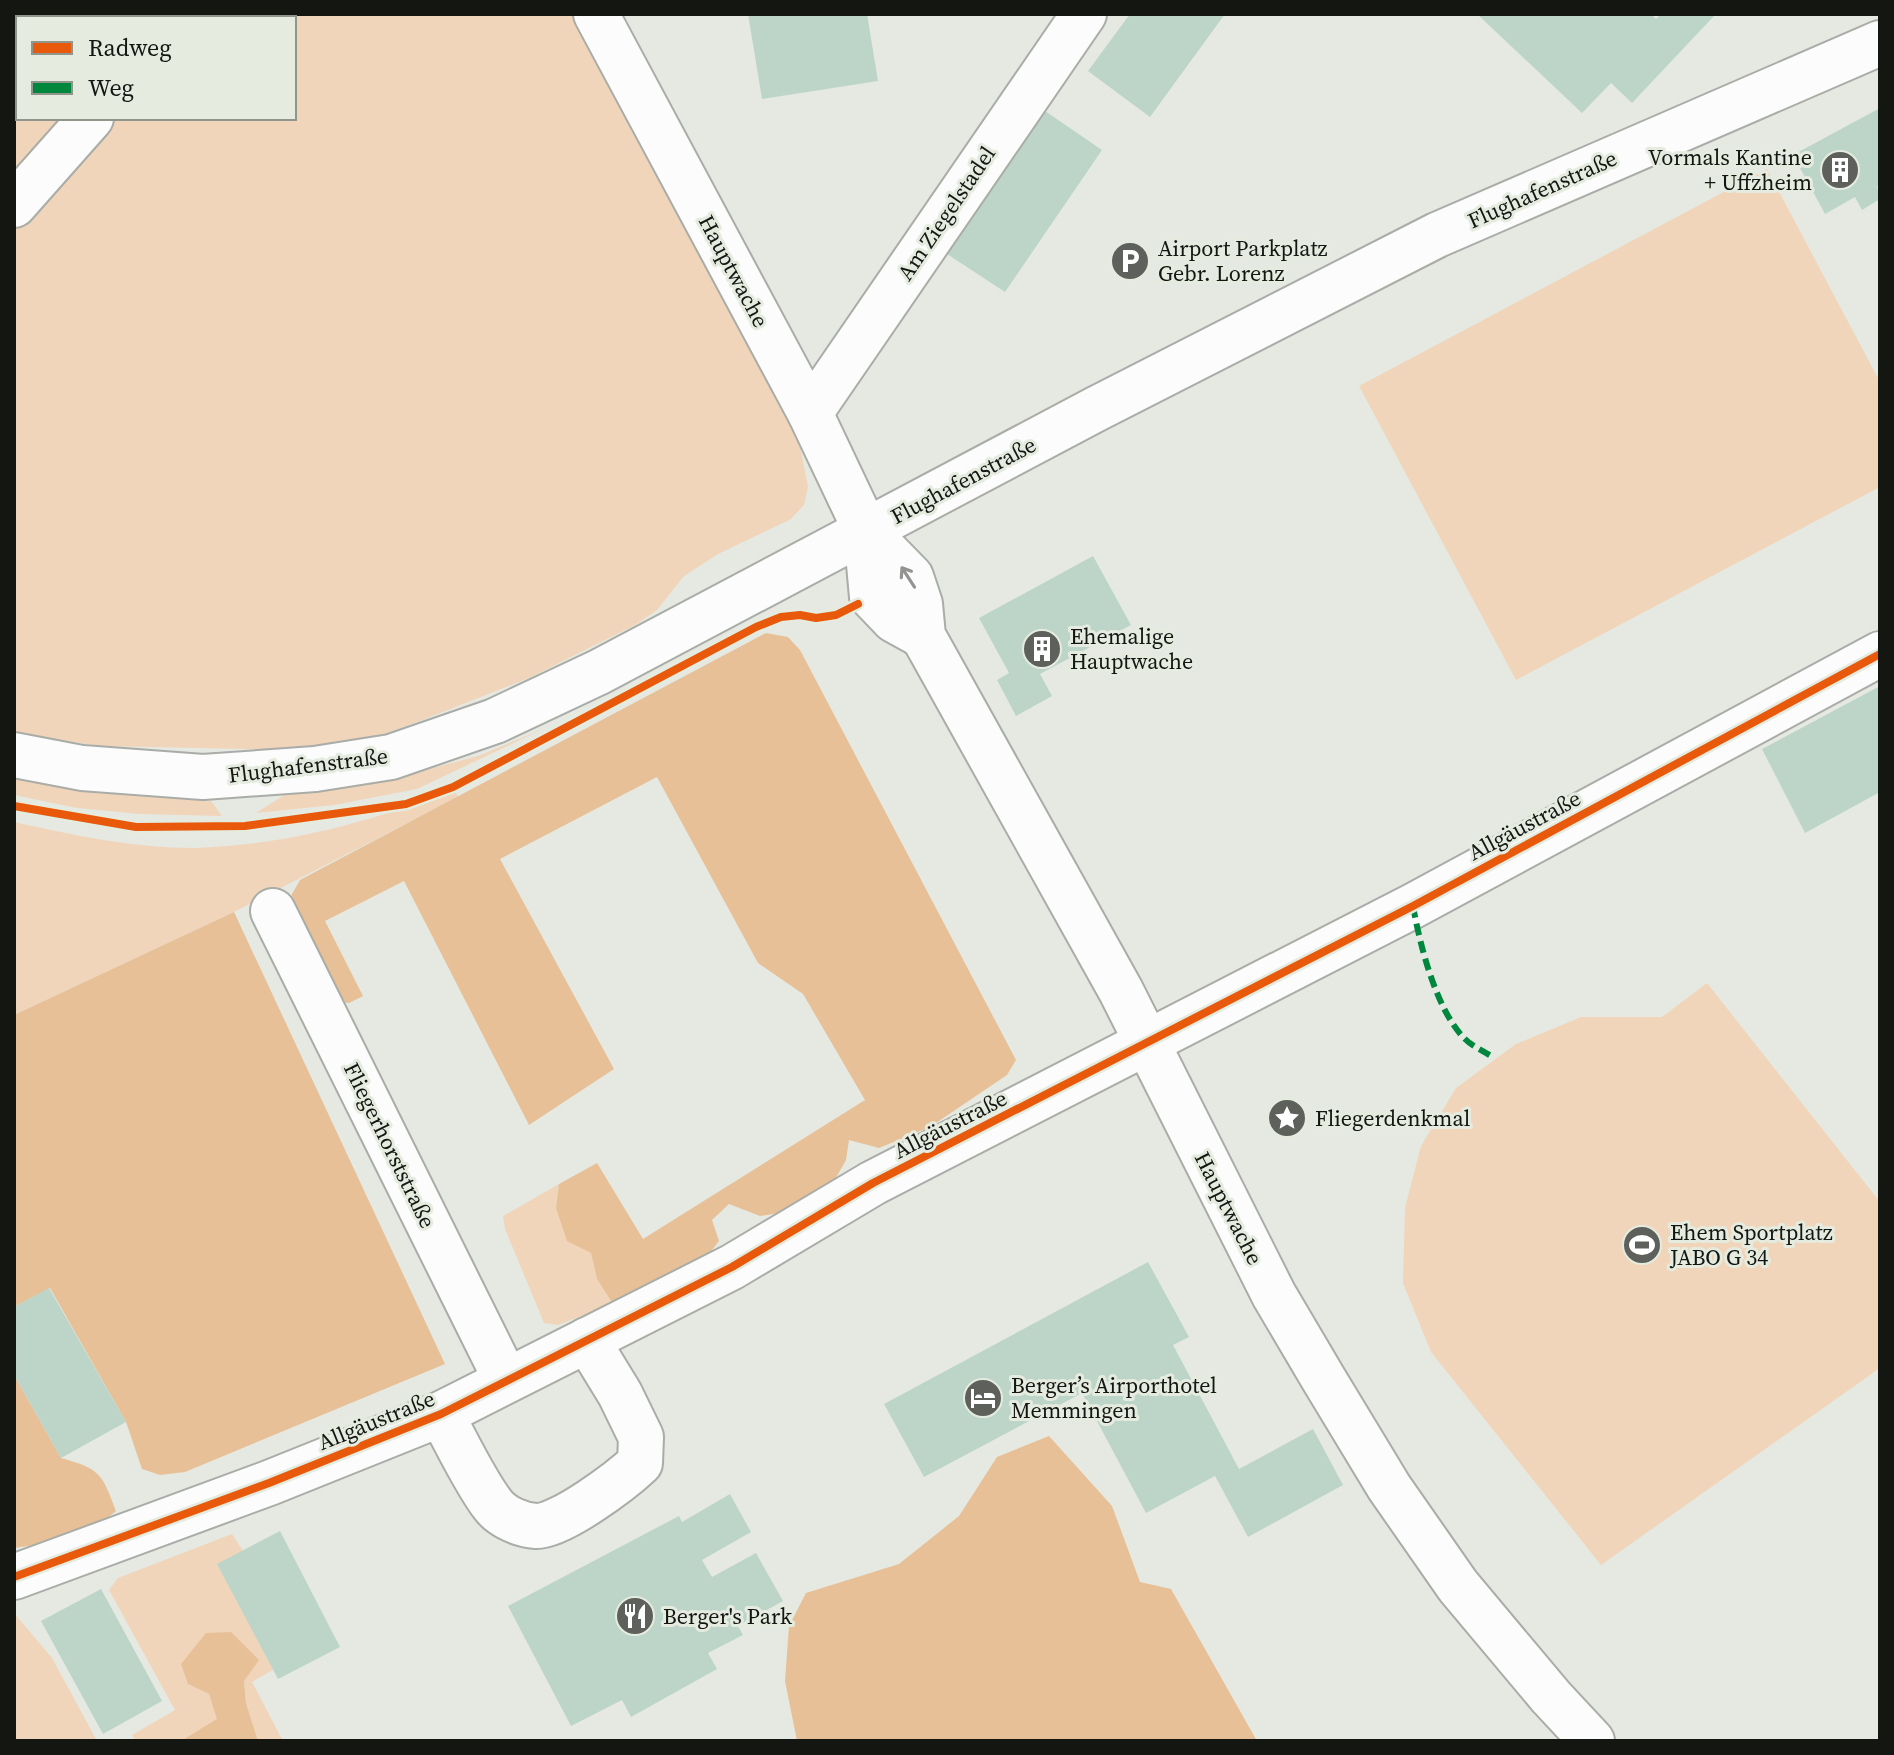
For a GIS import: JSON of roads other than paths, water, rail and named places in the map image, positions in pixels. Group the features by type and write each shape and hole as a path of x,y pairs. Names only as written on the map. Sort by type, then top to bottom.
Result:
{"street":[{"name":"Hauptwache","path":"596,14 810,413 866,531 911,577 920,604 923,636 1121,991 1274,1295 1389,1487 1458,1586 1592,1741"},
{"name":"Am Ziegelstadel","path":"810,413 1084,14"},
{"name":"Flughafenstraße","path":"14,755 82,768 203,777 315,769 391,757 495,721 586,678 1184,363 1437,235 1880,43"},
{"path":"14,205 89,120"},
{"name":"Allgäustraße","path":"14,1577 269,1483 441,1414 732,1267 873,1183 1413,906 1880,654"},
{"name":"Fliegerhorststraße","path":"273,911 506,1380"},
{"path":"441,1414 494,1506 512,1520 538,1527 570,1513 619,1482 640,1463 641,1437 620,1394 587,1340"}],"place":[{"name":"Vormals Kantine + Uffzheim","path":"1840,170"},
{"name":"Airport Parkplatz Gebr. Lorenz","path":"1130,261"},
{"name":"Ehemalige Hauptwache","path":"1042,649"},
{"name":"Fliegerdenkmal","path":"1287,1118"},
{"name":"Ehem Sportplatz JABO G 34","path":"1642,1245"},
{"name":"Berger’s Airporthotel Memmingen","path":"983,1398"},
{"name":"Berger's Park","path":"635,1616"}]}
